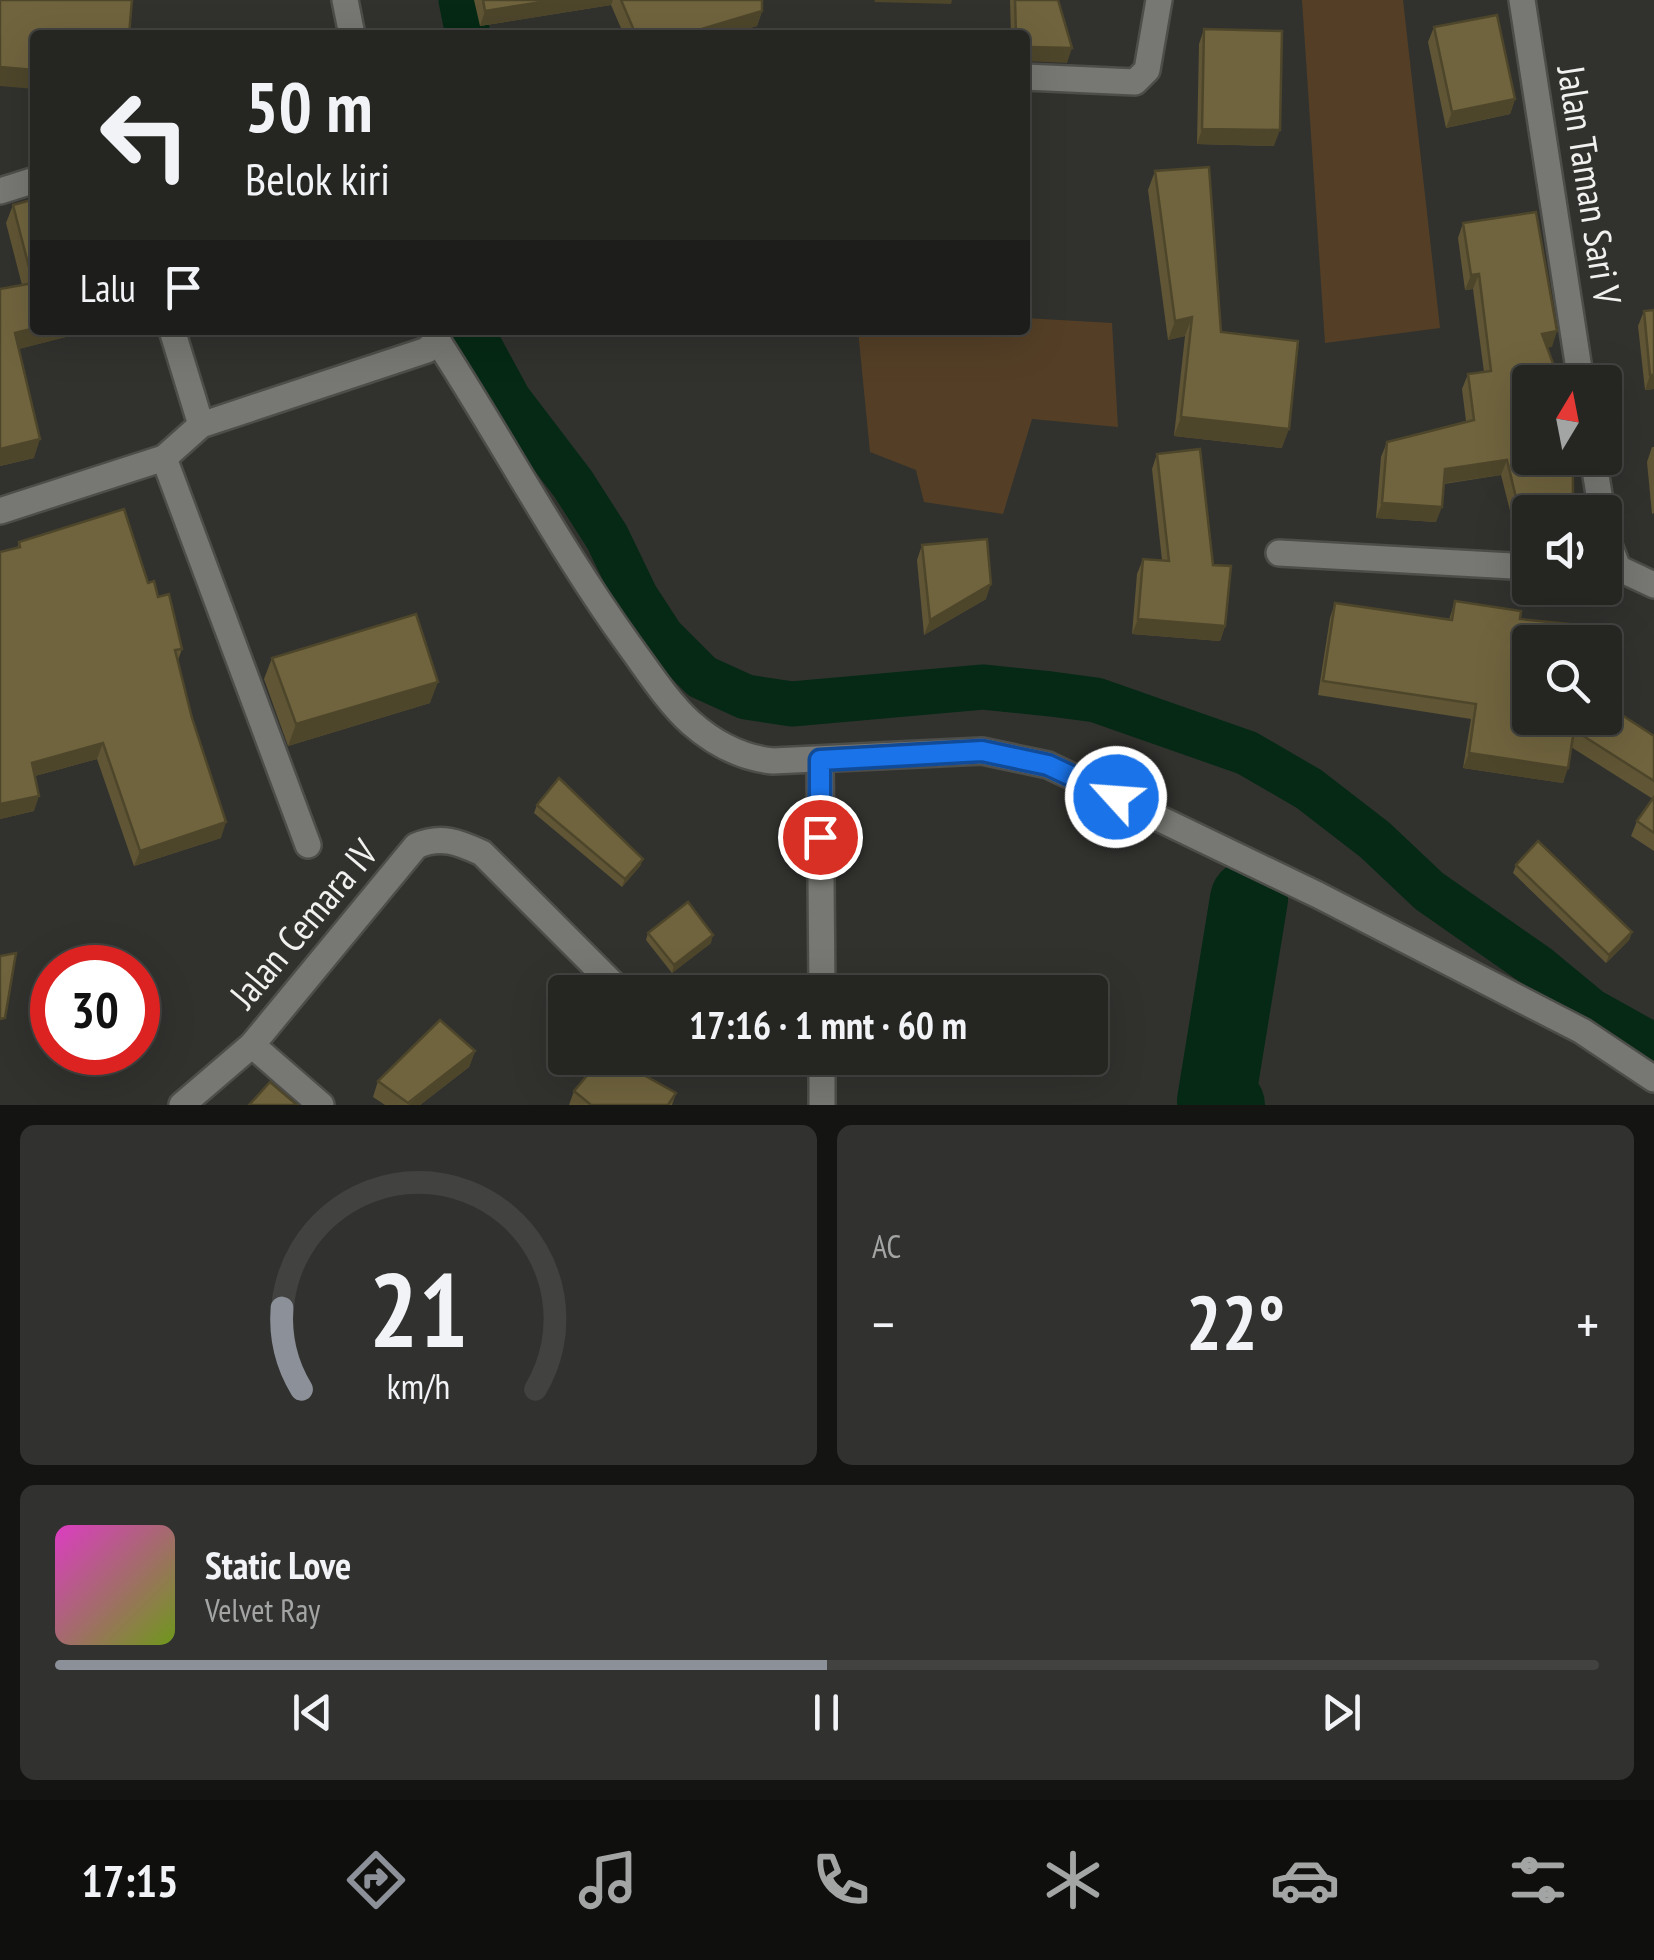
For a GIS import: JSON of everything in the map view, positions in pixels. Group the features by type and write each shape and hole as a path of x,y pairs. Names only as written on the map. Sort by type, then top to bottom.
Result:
{"street":[{"path":"344,0 351,30"},
{"path":"1030,77 1135,82 1146,70 1159,0"},
{"name":"Jalan Taman Sari V","path":"1522,0 1578,365"},
{"path":"0,191 30,182"},
{"path":"174,335 201,425"},
{"path":"0,511 164,458 201,425 427,350 438,335 600,604 690,722 725,746 750,758 820,760 982,751 1048,765 1318,895 1582,1031 1654,1079"},
{"path":"164,458 308,845"},
{"path":"1279,554 1512,566"},
{"path":"1622,572 1654,585"},
{"path":"820,760 822,975"},
{"name":"Jalan Cemara IV","path":"182,1105 252,1045 416,846 430,840 453,840 482,853 605,975"},
{"path":"252,1045 321,1105"},
{"path":"822,1075 822,1105"}],"shaded area":[{"path":"1302,0 1403,0 1440,328 1325,343"},
{"path":"1030,318 1112,323 1118,427 1032,419 1003,514 924,502 916,470 870,452 858,335 1030,335"}],"building":[{"path":"0,0 132,0 129,30 30,30 30,70 0,67"},
{"path":"483,0 554,0 485,11"},
{"path":"621,0 762,0 762,11 698,30 634,30"},
{"path":"1015,0 1058,0 1072,48 1030,47 1030,30 1016,30"},
{"path":"1497,15 1515,99 1452,112 1434,27"},
{"path":"1204,29 1282,31 1280,130 1202,129"},
{"path":"1209,167 1221,332 1298,341 1289,429 1181,417 1192,317 1175,321 1155,171"},
{"path":"30,200 30,271 13,205"},
{"path":"1536,212 1557,331 1542,334 1554,365 1512,365 1512,475 1573,475 1573,495 1515,495 1507,460 1445,469 1442,507 1382,503 1387,442 1474,420 1468,374 1491,371 1479,274 1471,275 1463,223"},
{"path":"30,284 30,329 15,333 40,439 0,449 0,289"},
{"path":"1654,310 1654,375 1650,375 1644,311"},
{"path":"1200,449 1213,565 1231,566 1225,626 1138,619 1143,559 1169,561 1157,454"},
{"path":"124,509 148,583 154,581 158,597 169,594 182,649 175,650 192,718 226,822 140,851 103,743 32,763 39,796 0,804 0,552 20,547 19,542"},
{"path":"987,539 991,584 930,620 922,545"},
{"path":"1455,601 1521,611 1520,619 1580,625 1512,625 1512,735 1573,735 1568,768 1469,753 1476,704 1323,681 1335,603 1452,620"},
{"path":"416,614 438,682 296,724 272,658"},
{"path":"1622,715 1654,736 1654,781 1582,735 1622,735"},
{"path":"559,778 643,859 625,879 537,805"},
{"path":"1654,797 1654,833 1637,821"},
{"path":"1538,841 1632,932 1609,955 1516,865"},
{"path":"688,902 713,935 674,965 648,933"},
{"path":"16,953 5,1018 0,1019 0,956"},
{"path":"440,1020 475,1051 408,1103 378,1081"},
{"path":"588,1075 644,1075 676,1093 668,1105 591,1105 574,1091"},
{"path":"270,1082 297,1105 249,1105"}],"waterway":[{"path":"461,0 467,30"},
{"path":"474,335 509,400 573,484 607,537 636,597 662,637 702,677 746,697 792,704 983,687 1096,700 1247,753 1309,789 1375,840 1429,891 1539,968 1591,1011 1654,1046"},
{"path":"1226,1105 1216,1101 1249,899"},
{"path":"1214,1105 1216,1101"}],"route":[{"path":"820,837 820,760 982,751 1048,765 1116,797"}]}
